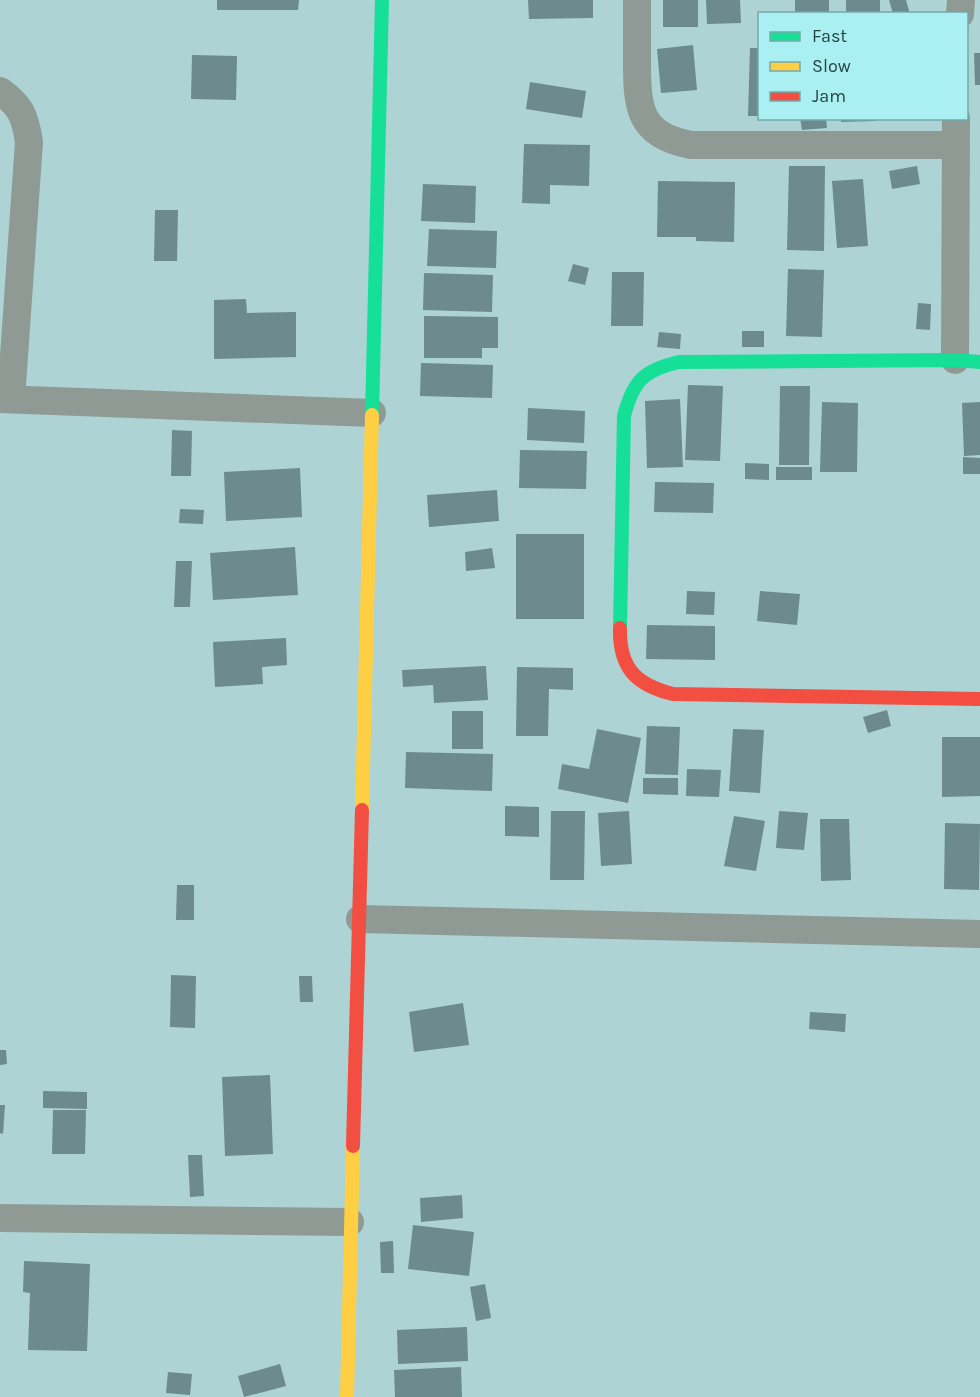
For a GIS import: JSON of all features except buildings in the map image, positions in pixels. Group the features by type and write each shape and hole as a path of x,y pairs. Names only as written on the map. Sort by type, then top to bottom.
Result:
{"street":[{"path":"347,1397 382,0"},
{"path":"637,0 637,91 640,112 652,129 670,141 691,145 956,132 967,361 679,362 658,366 641,378 628,395 624,416 620,638 623,660 634,678 652,690 673,694 980,699"},
{"path":"0,91 15,102 26,120 29,142 6,399 372,413"},
{"path":"360,919 980,934"},
{"path":"0,1218 350,1222"}],"traffic: fast":[{"path":"372,415 382,0"},
{"path":"620,628 624,416 631,394 649,373 679,362 955,360 980,362"}],"traffic: slow":[{"path":"362,810 372,415"},
{"path":"347,1397 353,1146"}],"traffic: jam":[{"path":"620,628 623,654 632,673 649,686 673,694 980,699"},
{"path":"353,1146 362,810"}]}
